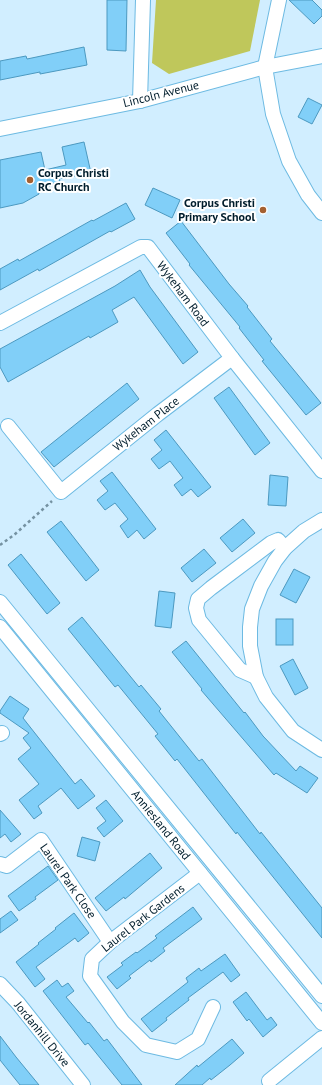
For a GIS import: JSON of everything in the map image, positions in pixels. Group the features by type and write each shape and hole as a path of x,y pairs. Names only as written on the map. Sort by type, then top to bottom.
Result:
{"street":[{"path":"140,101 143,0"},
{"path":"279,0 265,67 273,114 289,161 308,195 322,213"},
{"name":"Lincoln Avenue","path":"0,129 140,101 265,67 322,56"},
{"name":"Wykeham Road","path":"0,323 141,246 148,247 232,358 322,472"},
{"name":"Wykeham Place","path":"61,492 158,414 232,358"},
{"path":"8,426 61,492"},
{"path":"322,520 304,531 285,548 275,561 261,586 252,609 250,627 250,646 256,677 266,698 293,731 322,750"},
{"path":"256,677 240,670 199,620 196,608 198,600 211,588 271,542 278,540 285,548"},
{"name":"Anniesland Road","path":"0,602 322,996"},
{"name":"Anniesland Road","path":"0,627 322,1023"},
{"path":"126,782 138,770"},
{"name":"Laurel Park Close","path":"0,864 7,866 41,840 110,942"},
{"name":"Laurel Park Gardens","path":"200,873 110,942 92,959 90,976 123,1022 146,1045 177,1052 198,1040 213,1007"},
{"name":"Jordanhill Drive","path":"0,984 18,1003 83,1085"},
{"path":"269,1080 322,1038"}],"path":[{"path":"0,546 61,492"}],"green space":[{"path":"156,0 260,0 250,51 169,74 152,63"}],"building":[{"path":"107,0 127,0 126,51 107,50"},
{"path":"289,0 312,0 322,10 322,16 314,24"},
{"path":"84,47 87,65 0,80 0,61 26,56 27,59"},
{"path":"308,98 322,105 312,124 298,117"},
{"name":"Corpus Christi RC Church","path":"84,142 91,173 59,179 60,181 49,185 49,187 38,190 39,194 23,203 0,208 0,160 41,152 45,170 66,165 62,147"},
{"path":"153,188 180,200 172,218 145,205"},
{"path":"126,203 135,219 111,232 110,231 39,271 38,269 0,290 0,269 18,259 19,261 92,220 93,221"},
{"path":"181,221 229,284 248,306 247,307 272,339 270,341 321,403 306,415 262,361 264,360 239,328 240,327 189,265 190,264 166,233"},
{"path":"140,270 150,287 198,352 183,364 134,297 112,310 118,322 90,338 89,336 8,382 0,367 0,349 115,286"},
{"path":"127,383 139,399 54,467 41,452"},
{"path":"229,387 270,443 255,455 214,398"},
{"path":"166,430 211,487 198,497 191,489 182,496 174,485 183,478 170,461 159,469 151,459 162,450 154,440"},
{"path":"112,472 156,529 144,539 137,530 128,538 120,526 128,519 115,503 105,510 97,500 108,491 100,481"},
{"path":"270,475 288,477 286,506 268,505"},
{"path":"243,519 255,533 232,552 220,538"},
{"path":"61,521 99,570 86,581 47,532"},
{"path":"204,549 216,563 192,582 181,568"},
{"path":"21,554 60,603 47,614 8,565"},
{"path":"294,569 310,577 296,603 280,595"},
{"path":"159,591 175,593 171,628 155,626"},
{"path":"82,617 139,687 141,685 161,709 159,711 199,761 202,759 260,834 261,832 322,908 322,938 237,832 236,834 177,759 175,761 155,736 158,734 118,685 115,687 68,629"},
{"path":"276,619 293,619 293,645 276,645"},
{"path":"186,641 263,736 296,771 300,766 318,778 307,793 276,773 274,775 201,690 202,689 172,652"},
{"path":"293,659 308,688 295,695 280,666"},
{"path":"10,696 29,709 23,718 75,784 81,779 95,796 78,809 61,788 38,806 42,813 34,819 19,800 39,784 18,759 31,748 23,738 29,733 0,713"},
{"path":"106,800 123,821 104,837 97,828 106,821 96,808"},
{"path":"0,810 21,834 11,842 5,834 0,838"},
{"path":"82,837 100,842 95,861 77,856"},
{"path":"150,853 162,868 125,899 124,897 106,911 95,898"},
{"path":"48,866 58,880 19,911 8,896"},
{"path":"193,907 202,919 163,948 165,951 151,962 150,960 129,976 131,978 117,989 107,977 123,965 121,963 157,938 155,936"},
{"path":"11,911 18,920 0,933 0,919"},
{"path":"74,913 89,933 78,942 75,938 36,967 45,979 35,987 16,962"},
{"path":"225,954 240,975 231,982 223,972 188,998 189,1000 166,1018 167,1020 152,1032 141,1019 188,982 186,978 199,968 201,971"},
{"path":"57,980 62,987 68,983 74,991 66,997 104,1041 107,1039 142,1085 122,1085 88,1043 85,1045 43,991"},
{"path":"246,992 267,1020 271,1017 277,1025 263,1037 249,1019 247,1021 233,1002"},
{"path":"0,1036 39,1085 20,1085 0,1060"},
{"path":"232,1039 244,1053 230,1065 202,1085 175,1085 197,1065 198,1067"}],"place":[{"name":"Corpus Christi RC Church","path":"30,180"},
{"name":"Corpus Christi Primary School","path":"263,210"}]}
